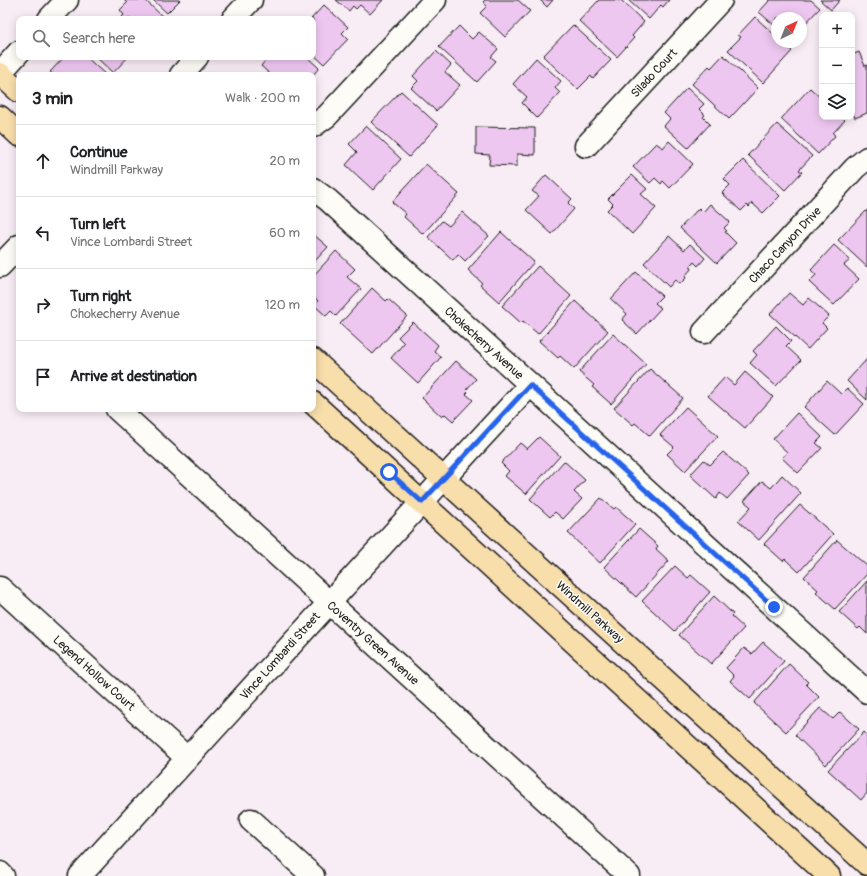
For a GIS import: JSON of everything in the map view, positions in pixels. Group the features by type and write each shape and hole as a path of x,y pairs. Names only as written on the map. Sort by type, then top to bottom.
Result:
{"main road":[{"path":"0,73 16,88"},
{"path":"0,117 16,132"},
{"name":"Windmill Parkway","path":"316,363 867,864"},
{"path":"316,406 829,876"}],"street":[{"path":"52,16 67,0"},
{"path":"236,16 251,0"},
{"path":"316,124 327,116 434,0"},
{"name":"Silado Court","path":"586,146 721,0"},
{"path":"0,73 16,55"},
{"path":"183,72 195,60"},
{"name":"Chaco Canyon Drive","path":"704,332 850,174 867,158"},
{"name":"Chokecherry Avenue","path":"316,191 328,200 867,692"},
{"path":"0,266 16,249"},
{"name":"Vince Lombardi Street","path":"80,876 530,385"},
{"name":"Coventry Green Avenue","path":"120,412 629,876"},
{"name":"Legend Hollow Court","path":"0,588 187,758"},
{"path":"251,820 313,876"},
{"path":"0,873 3,876"}],"building":[{"path":"124,0 145,0 162,16 123,16 124,15 120,10 127,3"},
{"path":"153,0 180,0 167,13"},
{"path":"336,0 383,0 370,14 360,5 356,9 353,6 349,11"},
{"path":"485,0 518,0 530,11 505,37 480,13 487,6 483,2"},
{"path":"540,0 553,0 547,7"},
{"path":"599,0 621,0 644,22 632,36 634,38 617,57 579,21"},
{"path":"628,0 669,0 663,7 661,5 649,19"},
{"path":"770,0 811,0 820,8 807,22 807,12 771,12 771,22 759,12"},
{"path":"820,0 840,0 831,10"},
{"path":"324,5 348,27 342,33 348,39 324,64 316,57 316,16 314,16"},
{"path":"755,17 771,32 771,48 789,48 792,51 763,83 728,50 741,37 738,35"},
{"path":"573,25 611,60 593,79 591,76 578,89 543,56"},
{"path":"459,26 472,39 479,32 498,49 491,57 496,61 477,82 439,47"},
{"path":"436,51 451,65 445,72 460,85 436,111 411,88 418,81 413,76"},
{"path":"859,52 865,66 867,65 867,113 855,118 855,84 855,54"},
{"path":"723,55 758,88 729,119 692,84 709,66 711,68"},
{"path":"536,58 561,81 555,88 560,93 537,118 522,103 527,97 513,84"},
{"path":"61,60 89,60 103,72 50,72"},
{"path":"99,60 125,60 114,72 112,72"},
{"path":"266,60 310,60 319,68 316,72 268,72 261,66"},
{"path":"687,88 704,104 699,109 705,115 703,117 710,124 688,148 664,126 670,119 664,113"},
{"path":"810,88 819,96 819,120 845,120 833,133 835,136 818,154 781,119"},
{"path":"401,91 438,125 409,157 371,122"},
{"path":"777,124 812,156 799,170 802,172 785,190 748,155"},
{"path":"366,126 401,159 373,190 346,165 357,152 349,144"},
{"path":"476,127 535,128 535,155 517,154 517,166 489,165 490,155 476,154"},
{"path":"669,141 693,164 670,188 663,181 661,184 655,178 650,183 633,167 656,143 663,148"},
{"path":"743,160 780,196 763,213 752,203 749,207 747,205 741,211 722,193 730,185 724,179"},
{"path":"426,164 459,194 423,234 404,217 406,214 392,202"},
{"path":"546,175 572,199 568,203 574,209 552,234 526,210 539,196 532,191"},
{"path":"632,175 647,189 641,194 656,208 632,234 607,210 613,204 608,199"},
{"path":"710,204 730,222 724,228 727,231 725,232 736,243 717,263 680,228 699,208 703,212"},
{"path":"867,210 867,267 838,240"},
{"path":"462,212 489,236 465,261 458,254 453,260 428,237 442,221 449,226"},
{"path":"501,232 534,262 499,302 480,285 482,283 468,270"},
{"path":"669,236 684,250 690,244 705,258 698,266 694,262 690,267 692,268 685,276 686,278 680,284 675,280 669,287 644,263"},
{"path":"316,237 328,247 316,260"},
{"path":"834,245 850,260 844,265 859,279 834,305 809,282 816,275 811,270"},
{"path":"336,251 355,269 347,277 361,289 336,316 331,311 326,316 316,307 316,303 318,301 316,299 316,273"},
{"path":"538,266 571,296 538,334 523,321 521,323 502,306"},
{"path":"636,272 662,296 655,303 661,308 637,334 622,320 627,314 611,299"},
{"path":"372,288 386,301 388,299 407,316 373,354 340,324"},
{"path":"789,293 803,305 809,298 829,316 822,323 827,328 808,349 770,314"},
{"path":"575,301 608,331 574,369 560,356 558,358 539,341"},
{"path":"413,322 438,345 434,351 441,357 418,383 391,358 404,343 398,337"},
{"path":"776,326 791,341 786,346 801,360 776,386 750,363 757,355 753,351"},
{"path":"613,334 646,364 611,404 592,387 594,385 579,372"},
{"path":"867,359 867,400 847,381"},
{"path":"456,361 476,379 466,390 468,392 466,394 473,400 453,421 445,414 442,417 422,398"},
{"path":"650,369 683,398 650,436 635,423 633,425 614,408"},
{"path":"745,372 773,397 745,428 708,396 725,377 734,385"},
{"path":"827,381 841,394 847,388 864,404 835,435 804,407"},
{"path":"686,407 718,436 685,471 667,454 674,447 660,435"},
{"path":"797,413 822,437 816,443 822,448 798,473 782,458 787,452 773,439"},
{"path":"539,437 560,456 526,494 505,476 509,471 501,463 520,443 527,449"},
{"path":"723,452 749,475 727,499 720,493 716,499 690,475 704,460 710,465"},
{"path":"564,461 585,480 574,492 582,499 563,519 555,512 550,517 530,499"},
{"path":"782,475 801,493 759,540 738,521 751,507 744,501 762,481 771,488"},
{"path":"601,498 614,509 616,507 635,524 600,563 568,533"},
{"path":"800,505 833,534 799,572 785,559 783,561 764,544"},
{"path":"639,529 658,546 656,549 669,561 636,597 604,567"},
{"path":"837,540 867,566 867,574 835,609 816,592 818,590 804,577"},
{"path":"675,566 688,578 691,575 710,592 675,631 642,601"},
{"path":"867,581 867,634 860,627 858,629 839,612"},
{"path":"714,596 733,614 731,616 744,628 711,664 679,635"},
{"path":"763,642 784,661 750,699 730,681 734,676 726,668 744,648 752,654"},
{"path":"789,664 808,682 806,684 819,697 786,732 754,703"},
{"path":"820,708 833,719 840,712 859,729 826,765 795,735"},
{"path":"864,732 867,735 867,793 861,800 828,770"}],"route":[{"path":"389,472 422,502 530,385 774,607"}]}
